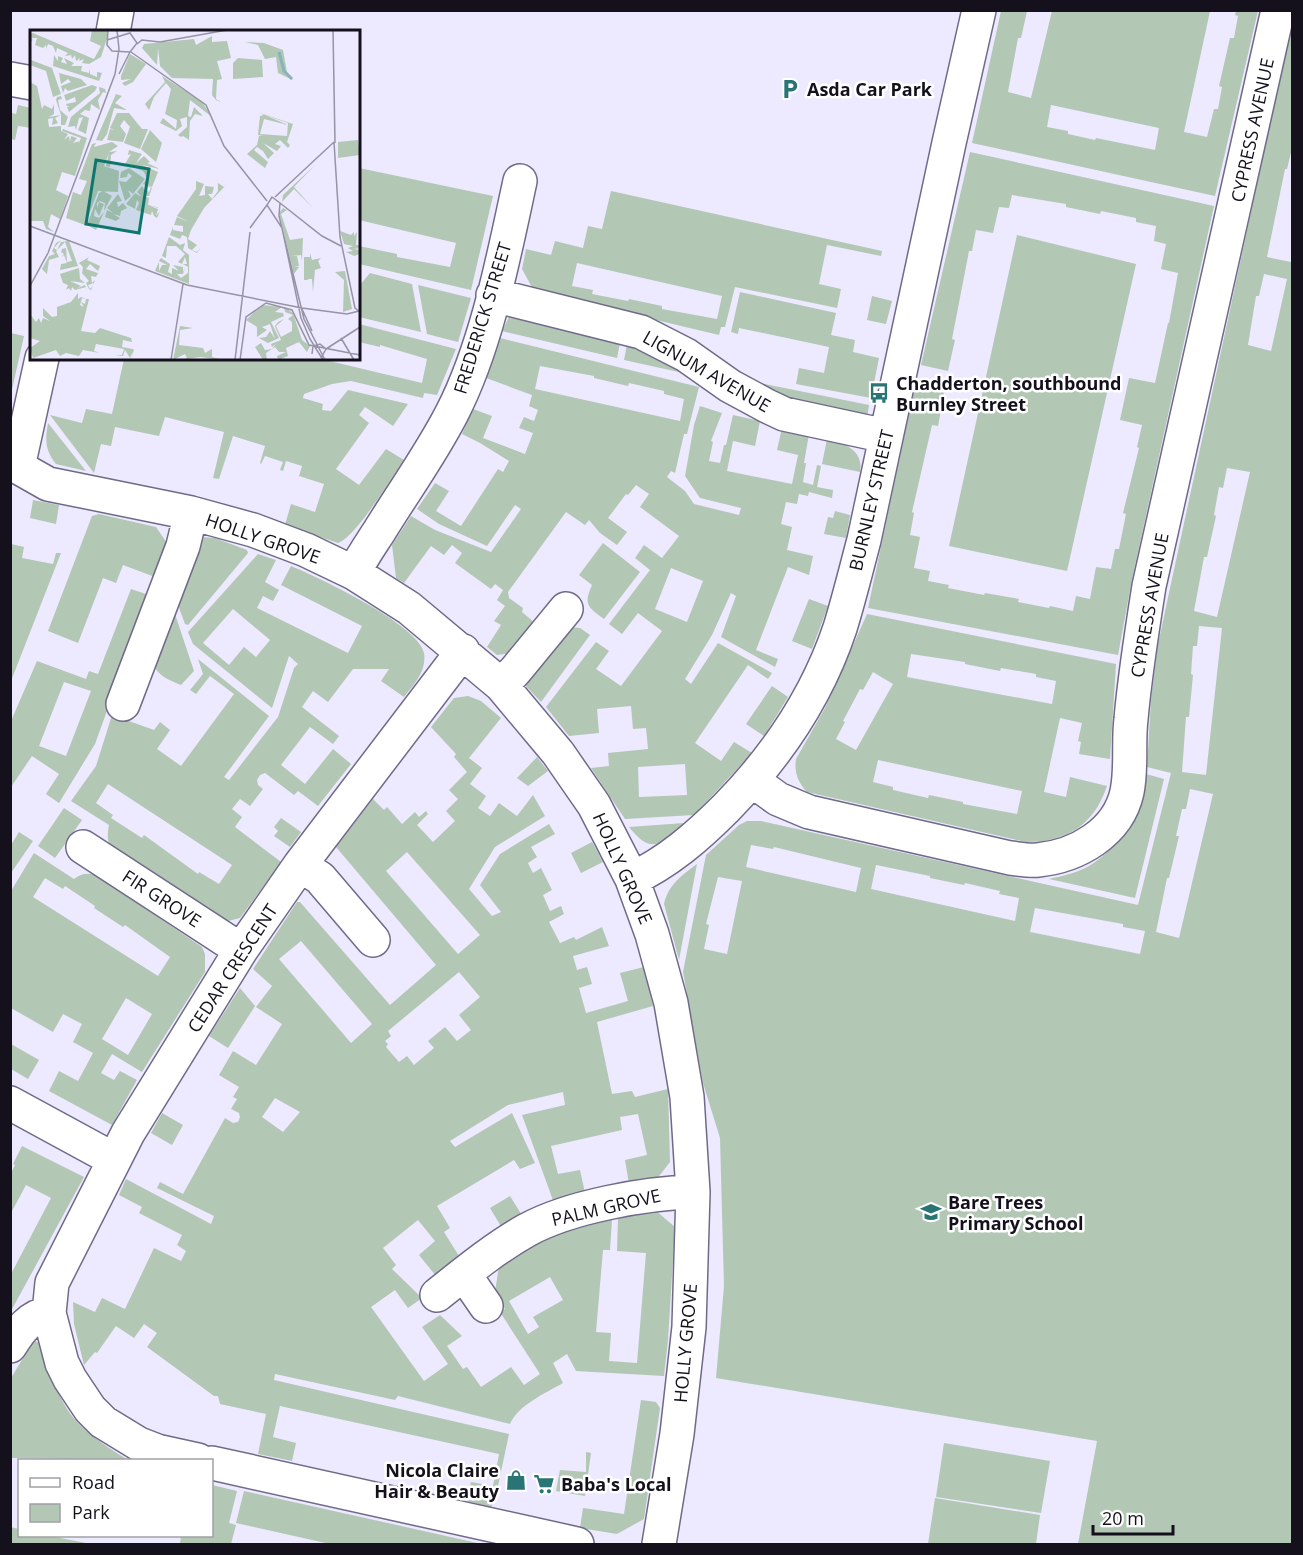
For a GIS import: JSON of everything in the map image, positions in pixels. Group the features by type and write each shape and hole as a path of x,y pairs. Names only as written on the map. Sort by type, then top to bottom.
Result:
{"street":[{"path":"113,30 117,10"},
{"name":"BURNLEY STREET","path":"632,879 658,867 702,832 753,781 784,740 801,711 825,665 839,630 864,540 979,10"},
{"name":"CYPRESS AVENUE","path":"753,781 778,799 809,812 1010,858 1035,861 1062,856 1084,846 1106,830 1119,812 1129,782 1132,701 1149,586 1278,10"},
{"path":"10,79 30,83"},
{"name":"FREDERICK STREET","path":"354,573 429,455 453,410 473,361 493,295 520,181"},
{"name":"LIGNUM AVENUE","path":"493,295 640,332 686,355 730,386 784,414 886,436"},
{"path":"14,468 41,360"},
{"name":"HOLLY GROVE","path":"14,468 48,484 190,513 253,531 306,550 354,573 409,608 501,685 558,753 588,797 632,879 652,934 671,1003 687,1097 693,1192 689,1327 677,1434 659,1545"},
{"path":"138,689 183,546 190,513"},
{"path":"501,685 566,609"},
{"name":"CEDAR CRESCENT","path":"191,1459 139,1444 103,1422 90,1409 62,1363 49,1313 52,1283 114,1159 241,950 300,865 463,651"},
{"name":"FIR GROVE","path":"83,847 241,950"},
{"path":"300,865 320,878 373,940"},
{"path":"10,1103 114,1159"},
{"name":"PALM GROVE","path":"437,1295 519,1235 556,1217 659,1193 693,1192"},
{"path":"464,1274 486,1306"},
{"path":"10,1346 18,1334 37,1315 49,1313"},
{"path":"213,1463 577,1545"}],"green space":[{"path":"1001,11 1027,11 1021,38 1018,38 1008,92 1031,98 1052,11 1210,11 1184,132 1207,137 1214,109 1218,109 1222,87 1219,86 1230,38 1234,38 1238,16 1235,15 1236,11 1258,11 1215,196 972,143","holes":["1051,105 1159,128 1155,150 1096,138 1095,140 1047,127"]},
{"path":"1292,22 1292,148 1287,169 1285,169 1267,257 1291,262 1292,256 1292,1544 1078,1544 1097,1441 716,1378 724,1286 720,1138 703,1083 683,972 706,855 739,825 747,821 761,821 1138,905 1171,773 1147,767 1151,700 1158,644","holes":["1264,274 1287,279 1271,351 1248,345 1256,296 1259,296","1227,468 1250,472 1217,617 1194,611 1204,557 1207,557 1216,516 1214,515 1219,487 1223,488","1199,626 1222,628 1206,775 1182,772 1186,717 1189,717 1193,675 1191,674 1193,646 1197,646","1190,789 1213,794 1179,938 1156,932 1167,878 1169,878 1179,836 1176,836 1182,809 1186,809","751,845 773,849 774,847 861,868 856,892 746,867","876,865 1000,891 999,894 1019,898 1015,921 871,889","718,877 742,881 727,954 704,949 709,925 706,924","1035,908 1123,924 1123,927 1145,931 1140,954 1030,932"]},
{"path":"18,105 30,108 30,128 18,126 15,140 11,139 11,113 16,114"},
{"path":"970,152 1214,206 1132,579 1118,655 868,608 915,386 944,393 938,426 932,425 912,512 914,513 910,535 920,537 914,568 930,571 928,581 949,585 948,588 1019,599 1018,602 1073,611 1076,596 1090,599 1096,567 1111,569 1115,549 1119,549 1126,514 1123,513 1139,448 1137,447 1142,425 1120,420 1129,378 1155,383 1178,273 1161,269 1166,244 1154,241 1156,226 1136,222 1136,218 1101,211 1100,214 1066,207 1066,204 1012,195 1009,208 999,207 993,233 976,230 972,251 969,251 948,371 921,365"},
{"path":"360,168 493,196 471,290 360,264 360,246 397,254 397,257 450,267 456,243 360,220"},
{"path":"611,191 882,251 881,256 827,245 819,284 841,289 837,308 735,287 725,327 721,327 719,335 534,291 522,269 526,249 551,255 555,241 583,248 588,226 602,229","holes":["577,263 722,296 717,319 662,309 662,306 629,299 628,301 592,294 593,290 572,286"]},
{"path":"1017,235 1136,264 1067,571 949,546"},
{"path":"370,273 412,284 421,332 360,317 360,285"},
{"path":"418,285 471,298 458,342 427,334"},
{"path":"740,292 836,313 831,335 855,340 853,352 879,358 871,398 796,384 799,368 824,373 829,347 739,328 738,334 731,332"},
{"path":"872,296 892,301 886,324 867,320"},
{"path":"510,315 621,338 617,358 502,331"},
{"path":"360,324 456,349 437,395 424,393 423,398 351,381 332,384 304,394 303,398 323,404 322,410 331,411 348,390 408,404 393,426 365,407 359,415 369,423 336,469 359,485 386,449 404,460 364,519 338,543 285,525 291,504 315,512 324,484 299,476 302,466 286,461 283,471 280,470 283,462 265,456 261,464 265,446 233,436 219,479 213,478 224,432 165,417 159,436 115,427 111,446 101,444 94,473 50,415 82,423 86,409 112,414 124,360 325,360 422,383 427,359 380,345 380,347 360,342"},
{"path":"10,333 24,336 11,394"},
{"path":"500,338 699,387 687,434 684,434 675,473 671,471 667,477 685,491 694,504 739,515 741,508 700,498 685,476 694,425 700,406 722,413 711,441 713,442 709,461 720,463 733,415 760,421 755,446 733,441 727,471 792,484 798,455 777,450 782,428 809,434 803,482 813,485 817,465 821,466 817,487 833,490 832,498 809,492 808,496 799,494 797,504 786,502 781,524 792,527 787,550 813,556 809,575 788,567 756,650 778,659 775,667 721,637 736,596 731,593 712,635 685,679 691,684 718,643 772,673 768,679 748,665 695,743 721,761 734,742 752,753 694,815 625,819 591,768 609,766 608,753 648,749 646,728 633,729 631,706 597,709 599,733 569,736 546,707 596,642 609,651 596,669 621,686 662,631 638,613 622,634 609,624 650,570 635,558 644,545 662,558 679,536 640,507 649,494 636,485 628,495 626,494 608,518 627,532 617,545 600,533 589,520 585,525 566,512 508,592 509,598 523,608 522,612 535,623 512,653 497,655 487,647 501,625 494,621 505,606 497,600 503,590 495,584 491,589 455,563 462,553 452,545 444,555 431,546 404,583 396,578 392,545 411,516 435,530 491,552 521,509 515,505 487,546 439,524 417,509 435,483 449,491 436,511 461,526 498,469 503,472 509,461 462,434 473,409 492,416 483,438 525,454 533,433 519,428 524,417 534,421 538,410 529,406 532,395 486,378","holes":["540,366 594,376 594,378 628,386 629,383 664,391 664,394 684,399 680,421 535,389","671,568 703,581 687,622 655,609","685,764 687,795 639,797 638,767"]},
{"path":"628,339 697,376 624,360"},
{"path":"739,379 869,405 867,418 774,402"},
{"path":"48,423 86,471 56,464 47,445"},
{"path":"827,439 846,445 856,453 859,458 860,472 822,464"},
{"path":"33,500 59,505 56,524 30,518"},
{"path":"835,511 850,515 846,538 824,534 828,517 833,518"},
{"path":"99,514 156,527 167,543 155,577 123,565 116,583 103,578 78,643 48,631 92,516"},
{"path":"202,537 215,538 247,550 248,553 188,625 185,624 174,594"},
{"path":"603,543 640,572 604,619 589,605 588,597 592,585 579,575"},
{"path":"11,544 24,547 22,558 53,564 56,553 61,553 11,681"},
{"path":"258,554 276,560 265,582 279,590 273,601 263,596 257,608 348,653 362,626 281,585 291,566 344,591 387,616 418,642 424,653 422,671 404,697 381,681 389,669 353,669 328,702 313,691 302,707 339,736 333,744 310,727 281,765 305,784 333,749 351,764 318,806 298,791 294,795 265,773 257,780 258,785 263,789 250,806 240,799 232,809 242,817 235,827 281,862 240,918 220,923 112,850 108,838 109,825 71,801 96,766 112,715 154,730 160,722 170,730 157,749 181,766 234,694 210,676 196,694 190,690 203,674 198,659 269,716 224,777 229,780 278,717 294,668 298,664 289,656 272,708 193,644 188,632","holes":["233,609 270,640 256,657 244,647 229,665 203,643","108,784 232,865 219,884 199,872 198,874 144,835 142,838 111,818 113,815 96,803"]},
{"path":"131,589 149,595 95,744 59,803 46,794 59,774 32,756 11,787 11,721 37,661 86,679 89,671 98,674","holes":["64,682 91,691 66,756 39,746"]},
{"path":"809,599 828,606 812,649 792,641"},
{"path":"173,608 194,671 181,685 160,674 153,663"},
{"path":"867,614 1116,664 1110,759 1079,754 1081,742 1078,741 1082,723 1060,718 1044,792 1066,797 1070,777 1107,786 1095,811 1077,829 1054,839 1041,841 1026,842 807,792 797,777 796,759 825,708","holes":["911,654 965,662 965,664 1000,671 1001,668 1036,674 1036,677 1056,681 1052,704 907,677","873,672 893,684 856,750 836,739 860,689 863,690","878,760 1022,791 1017,814 929,795 928,798 893,790 893,787 873,782"]},
{"path":"570,627 580,628 590,635 541,702 524,684"},
{"path":"772,686 788,697 764,736 746,724"},
{"path":"468,696 481,701 501,718 469,758 482,768 470,784 486,796 478,808 490,816 499,803 517,816 533,795 545,816 495,847 469,889 492,916 501,912 480,885 500,854 549,824 555,834 531,847 537,857 528,863 533,873 541,868 552,890 543,895 550,911 561,906 564,914 549,922 560,943 574,937 576,940 602,927 609,946 573,956 577,970 587,967 592,984 579,988 586,1013 628,1001 620,973 644,967 653,1006 597,1022 612,1094 632,1091 635,1097 668,1089 670,1162 656,1180 629,1184 625,1160 647,1155 638,1114 620,1117 622,1130 551,1146 558,1174 580,1170 585,1193 554,1203 522,1115 565,1105 563,1092 508,1105 450,1141 455,1147 512,1113 535,1163 520,1169 514,1160 437,1206 450,1228 444,1232 459,1256 436,1276 419,1255 435,1241 418,1220 383,1248 396,1265 392,1269 422,1298 408,1308 395,1290 371,1307 424,1381 448,1364 422,1327 440,1315 462,1336 447,1346 463,1369 467,1367 481,1387 511,1367 524,1385 540,1374 500,1312 505,1309 495,1292 499,1266 552,1236 612,1219 610,1250 603,1250 596,1332 611,1333 609,1361 637,1363 646,1253 617,1251 618,1218 655,1210 675,1227 664,1376 576,1371 567,1354 553,1363 563,1383 526,1405 510,1424 398,1396 395,1400 275,1374 274,1380 509,1434 495,1500 491,1507 467,1501 471,1482 493,1486 499,1454 280,1406 273,1437 296,1443 292,1461 258,1454 266,1414 220,1404 218,1396 214,1396 147,1347 157,1333 144,1324 134,1338 116,1326 97,1353 95,1352 84,1365 74,1324 73,1302 95,1312 102,1298 125,1309 154,1248 181,1261 186,1251 177,1245 182,1235 139,1213 142,1207 119,1195 126,1179 211,1224 214,1216 157,1188 160,1182 183,1194 225,1118 233,1123 238,1122 239,1113 231,1109 237,1099 233,1097 239,1087 219,1075 233,1051 256,1065 282,1024 256,1007 272,986 253,969 297,902 300,902 390,1005 436,965 336,847 373,799 384,810 387,807 402,824 415,812 419,817 426,811 428,814 417,825 433,842 455,821 446,811 458,799 449,790 467,772 454,757 456,754 431,727 454,698","holes":["407,852 480,935 458,954 386,871","301,941 372,1024 351,1043 279,959","459,972 480,997 459,1015 471,1030 457,1041 445,1027 428,1041 434,1048 414,1065 407,1056 399,1062 386,1047 388,1044 385,1041 391,1036 388,1031","275,1098 300,1112 283,1132 262,1117","550,1277 563,1300 533,1317 539,1327 528,1334 509,1301"]},
{"path":"537,757 548,771 528,786 517,778"},
{"path":"1146,774 1164,779 1135,898 1049,879 1089,866 1111,849 1135,814"},
{"path":"64,808 82,820 55,858 38,846"},
{"path":"281,818 301,832 290,847 274,836 278,831 274,827"},
{"path":"684,823 669,837 656,844 644,842 629,827"},
{"path":"19,832 33,841 11,873 11,845"},
{"path":"592,842 603,862 581,873 571,853"},
{"path":"34,853 74,879 85,874 96,875 202,947 205,954 205,972 142,1072 112,1054 101,1073 114,1080 120,1071 137,1080 112,1125 49,1091 59,1071 78,1081 93,1053 73,1042 82,1024 63,1014 53,1032 11,1008 11,891","holes":["45,878 63,889 65,886 95,906 94,908 123,927 125,925 170,957 158,976 33,897","126,998 152,1014 128,1055 102,1039"]},
{"path":"697,864 679,960 664,904 672,886"},
{"path":"240,988 255,1006 228,1048 209,1036"},
{"path":"11,1044 39,1060 28,1079 11,1069"},
{"path":"162,1113 183,1125 172,1145 151,1133"},
{"path":"22,1146 84,1177 11,1311 11,1274 51,1198 26,1185 11,1213 11,1173"},
{"path":"510,1196 523,1217 502,1228 490,1208"},
{"path":"34,1340 39,1343 58,1393 73,1417 94,1438 126,1459 11,1458 11,1378"},
{"path":"641,1400 656,1402 660,1408 644,1519 617,1534 580,1528 583,1508 624,1514"},
{"path":"944,1443 1050,1461 1041,1513 936,1497"},
{"path":"586,1452 591,1453 585,1496 556,1491 560,1470 586,1472"},
{"path":"213,1485 237,1491 229,1523 236,1525 231,1544 180,1544 181,1537 213,1537"},
{"path":"244,1491 482,1544 330,1544 236,1523"},
{"path":"935,1498 1040,1515 1036,1544 928,1544"},
{"path":"10,1527 18,1529 18,1537 55,1537 91,1544 11,1544"}],"place":[{"name":"Asda Car Park","path":"790,89"},
{"name":"Chadderton, southbound Burnley Street","path":"879,393"},
{"name":"Bare Trees Primary School","path":"931,1212"},
{"name":"Nicola Claire Hair & Beauty","path":"516,1480"},
{"name":"Baba's Local","path":"544,1484"}]}
